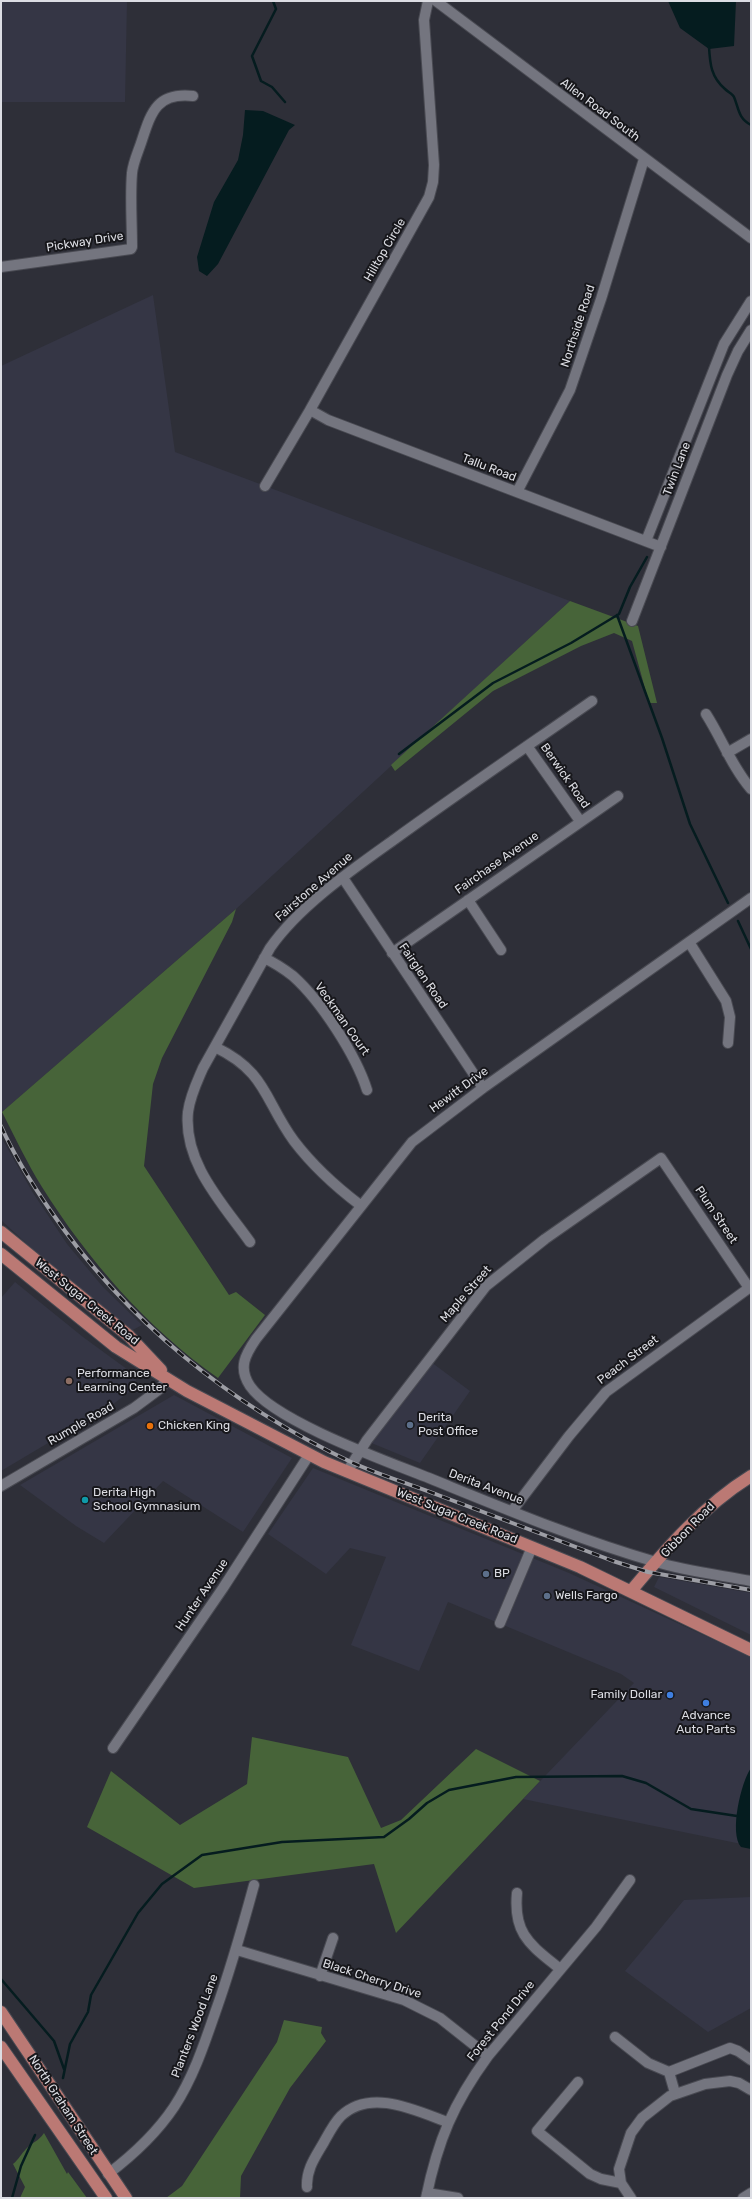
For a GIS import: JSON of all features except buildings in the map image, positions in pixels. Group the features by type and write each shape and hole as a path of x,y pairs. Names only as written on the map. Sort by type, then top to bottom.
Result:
{"main road":[{"name":"West Sugar Creek Road","path":"1,1232 129,1336 146,1352 167,1378"},
{"path":"1,1251 26,1269 32,1271 43,1266"},
{"name":"West Sugar Creek Road","path":"1,1254 116,1347 187,1391 309,1455 347,1472 532,1547 631,1592 751,1650"},
{"name":"Gibbon Road","path":"631,1592 656,1562 715,1502 751,1476"},
{"name":"North Graham Street","path":"1,2012 108,2174 126,2198"},
{"name":"North Graham Street","path":"1,2047 106,2198"}],"street":[{"name":"Hilltop Circle","path":"265,486 310,410 429,197 433,182 434,165 424,20 428,1"},
{"name":"Allen Road South","path":"436,1 644,159 751,238"},
{"name":"Pickway Drive","path":"1,267 127,251 131,248 132,172 152,112 162,100 180,95 193,96"},
{"name":"Northside Road","path":"518,492 570,390 601,300 644,159"},
{"name":"Twin Lane","path":"646,541 724,344 751,301"},
{"name":"Twin Lane","path":"632,621 727,374 738,351 751,330"},
{"name":"Tallu Road","path":"310,410 328,420 661,547"},
{"name":"Fairstone Avenue","path":"250,1242 206,1180 190,1145 188,1123 191,1099 203,1068 264,958 288,925 343,878 450,799 592,701"},
{"path":"706,714 719,734 727,753 751,789"},
{"path":"727,753 751,739"},
{"name":"Berwick Road","path":"527,746 580,821"},
{"name":"Fairchase Avenue","path":"392,953 618,796"},
{"name":"Fairglen Road","path":"343,878 483,1088"},
{"name":"Hewitt Drive","path":"243,1364 256,1339 360,1205 412,1142 483,1088 751,898"},
{"path":"468,900 501,950"},
{"path":"689,942 726,1001 730,1017 728,1043"},
{"name":"Veckman Court","path":"264,958 284,969 310,994 359,1068 367,1090"},
{"path":"215,1047 229,1053 253,1072 266,1090 284,1127 295,1142 325,1176 360,1205"},
{"name":"Plum Street","path":"661,1158 748,1288"},
{"name":"Maple Street","path":"347,1472 359,1450 486,1286 539,1243 661,1158"},
{"name":"Peach Street","path":"512,1511 568,1436 606,1392 748,1288"},
{"name":"Derita Avenue","path":"243,1364 243,1370 249,1384 262,1398 299,1421 359,1450 512,1511 656,1562 751,1581"},
{"name":"Rumple Road","path":"1,1486 134,1408 161,1388 167,1378"},
{"name":"Hunter Avenue","path":"113,1748 223,1588 309,1455"},
{"path":"500,1623 532,1547"},
{"name":"Forest Pond Drive","path":"426,2196 436,2153 447,2122 462,2093 488,2056 596,1927 630,1880"},
{"name":"Planters Wood Lane","path":"108,2174 145,2143 173,2108 184,2090 202,2050 237,1950 254,1885"},
{"path":"517,1893 517,1919 524,1937 536,1950 560,1969"},
{"path":"320,1976 333,1938"},
{"name":"Black Cherry Drive","path":"237,1950 320,1976 382,1993 422,2008 440,2018 488,2056"},
{"path":"615,2037 648,2063 669,2072 730,2048 738,2051 751,2060"},
{"path":"669,2072 675,2094"},
{"path":"631,2198 621,2183 619,2169 631,2133 653,2108 675,2094 718,2081 739,2083 751,2090"},
{"path":"578,2082 537,2131 590,2174 601,2179 621,2183"},
{"path":"308,2186 307,2180 310,2166 336,2122 346,2112 357,2105 368,2102 390,2103 447,2122"},
{"path":"743,2198 751,2193"},
{"path":"426,2196 458,2198"}],"shaded area":[{"path":"1,1 127,1 125,102 1,102"},
{"path":"668,1 736,1 734,46 709,49 680,28"},
{"path":"245,110 263,111 295,125 289,130 218,264 207,276 199,271 197,257 214,202 238,160 243,135"},
{"path":"153,295 175,452 570,601 236,909 1,1113 1,366"},
{"path":"1,1137 33,1193 67,1244 103,1287 142,1325 131,1331 40,1256 1,1220"},
{"name":"Performance Learning Center","path":"15,1282 83,1337 135,1375 137,1386 112,1405 1,1471 1,1298"},
{"path":"431,1362 470,1391 420,1463 369,1442"},
{"path":"174,1395 292,1458 243,1532 163,1481 104,1543 76,1526 20,1485"},
{"path":"313,1468 569,1573 751,1657 751,1846 523,1799 634,1683 621,1674 448,1602 419,1671 351,1645 386,1557 350,1548 326,1574 268,1534"},
{"path":"659,1577 751,1593 751,1635 654,1587"},
{"path":"751,1768 751,1849 741,1847 736,1831 736,1820 740,1795"},
{"path":"751,1897 751,2008 708,2032 625,1971 684,1900"}],"green space":[{"path":"570,601 638,626 657,703 649,703 632,641 614,633 581,646 493,691 395,771 391,765"},
{"path":"236,909 232,922 162,1058 153,1084 144,1166 229,1295 236,1292 265,1315 218,1378 167,1338 143,1315 99,1266 60,1214 42,1187 2,1112"},
{"path":"252,1737 348,1757 381,1828 401,1820 476,1749 540,1781 396,1933 374,1864 194,1888 87,1827 111,1771 180,1825 247,1784"},
{"path":"284,2020 322,2027 321,2033 326,2041 290,2088 241,2176 240,2198 166,2198 182,2186 277,2042"},
{"path":"44,2133 67,2174 68,2172 87,2198 20,2198 25,2187 13,2164 28,2147"}],"waterway":[{"path":"273,1 276,9 252,56 261,81 272,87 285,102"},
{"path":"709,47 714,75 720,84 732,94 741,116 751,125"},
{"path":"399,754 493,683 571,643 619,614 630,587 647,557"},
{"path":"617,615 662,738 690,824 728,903"},
{"path":"738,921 751,949"},
{"path":"63,2078 70,2044 88,2012 91,1995 138,1913 162,1884 202,1855 282,1842 384,1837 409,1819 427,1803 449,1790 516,1777 622,1776 646,1783 691,1809 737,1816"},
{"path":"1,1979 54,2041 64,2069"},
{"path":"12,2198 21,2166 35,2135"}],"railway":[{"path":"1,1126 24,1169 50,1210 80,1250 112,1288 147,1323 184,1356 223,1386 264,1414 306,1439 362,1467 613,1561 648,1572 751,1590"}],"place":[{"name":"Performance Learning Center","path":"69,1381"},
{"name":"Derita Post Office","path":"410,1425"},
{"name":"Chicken King","path":"150,1426"},
{"name":"Derita High School Gymnasium","path":"85,1500"},
{"name":"BP","path":"486,1574"},
{"name":"Wells Fargo","path":"547,1596"},
{"name":"Family Dollar","path":"670,1695"},
{"name":"Advance Auto Parts","path":"706,1703"}]}
